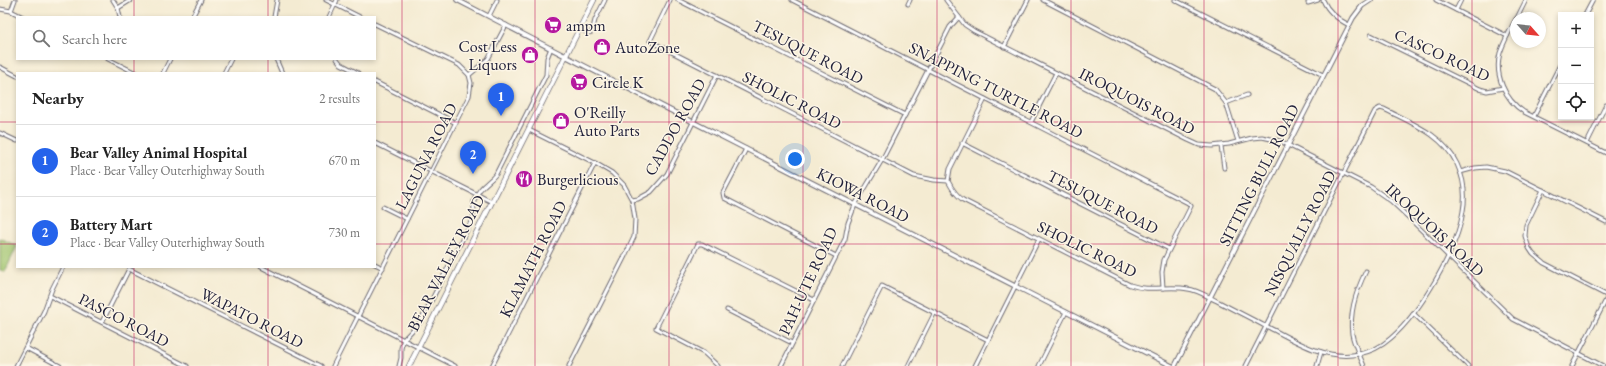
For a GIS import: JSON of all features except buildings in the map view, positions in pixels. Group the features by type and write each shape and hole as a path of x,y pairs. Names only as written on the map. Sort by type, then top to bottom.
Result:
{"main road":[{"name":"BEAR VALLEY ROAD","path":"409,366 594,0"}],"street":[{"path":"11,11 15,0"},
{"path":"113,0 118,8 120,16"},
{"path":"118,8 131,0"},
{"path":"193,16 201,0"},
{"path":"274,16 277,0"},
{"path":"326,0 358,16"},
{"path":"329,16 337,0"},
{"name":"KIOWA ROAD","path":"457,0 506,24 692,122 1172,366"},
{"path":"489,16 497,0"},
{"path":"579,29 589,33 592,32 595,20 605,0"},
{"name":"SHOLIC ROAD","path":"670,0 650,41 914,176 948,181 957,196 963,200 1130,285 1140,289 1190,289 1300,344 1321,352 1344,355 1359,354 1376,348 1392,337 1413,313 1429,290 1458,234 1464,211 1464,192 1460,172 1448,149 1435,136 1384,109 1380,108 1375,111"},
{"name":"TESUQUE ROAD","path":"678,0 905,115"},
{"name":"SNAPPING TURTLE ROAD","path":"792,0 1188,203 1191,206 1169,249"},
{"name":"IROQUOIS ROAD","path":"946,0 965,25 974,31 1199,145 1221,146 1238,141 1262,137 1288,145 1382,194 1408,217 1513,319 1603,366"},
{"path":"1004,47 1028,0"},
{"path":"1043,0 1215,88 1226,103 1238,141"},
{"path":"1175,0 1323,75"},
{"path":"1308,3 1318,0"},
{"path":"1323,0 1326,8 1334,16 1349,25"},
{"name":"SITTING BULL ROAD","path":"1176,366 1349,25 1357,11 1371,0"},
{"path":"1436,0 1507,36"},
{"path":"1456,10 1461,0"},
{"path":"1520,12 1526,0"},
{"path":"1587,12 1593,0"},
{"path":"0,9 11,11 21,16"},
{"name":"PAH-UTE ROAD","path":"781,366 845,238 848,223 855,205 882,160 950,27 959,18"},
{"path":"376,24 459,65 469,75 488,59 506,24"},
{"path":"1510,30 1500,54 1500,80 1503,88 1518,108 1606,153"},
{"name":"CASCO ROAD","path":"1371,35 1480,89 1487,91 1503,88"},
{"path":"399,366 401,358 400,348 404,339 421,321 473,218 473,204 477,194 483,185 496,175 546,75 547,58 551,48"},
{"path":"110,60 134,72"},
{"path":"164,72 170,60"},
{"path":"224,72 230,60"},
{"path":"276,60 282,72"},
{"path":"338,60 356,72"},
{"path":"0,67 16,75"},
{"path":"1534,116 1558,68"},
{"path":"1031,122 1056,73"},
{"name":"LAGUNA ROAD","path":"333,366 469,96 471,83 469,75"},
{"name":"CADDO ROAD","path":"632,200 638,199 651,192 667,174 717,75"},
{"path":"376,83 456,123"},
{"path":"1226,103 1247,95"},
{"path":"948,181 950,170 985,99"},
{"path":"1587,143 1606,105"},
{"name":"NISQUALLY ROAD","path":"1246,366 1375,111"},
{"path":"529,130 612,173 624,185 632,200 635,219 632,242 569,366"},
{"path":"0,133 16,141"},
{"path":"376,143 492,202"},
{"name":"TESUQUE ROAD","path":"962,144 1169,249"},
{"path":"1221,146 1224,168"},
{"path":"746,149 723,193 724,198 836,256"},
{"name":"KLAMATH ROAD","path":"492,366 595,163"},
{"path":"1460,172 1475,168 1494,168 1510,173 1606,222"},
{"path":"1543,190 1525,230 1526,242 1532,254 1544,263 1606,295"},
{"path":"383,207 407,219"},
{"path":"975,366 1039,239"},
{"path":"718,366 704,353 656,328 698,244 702,244 722,253 814,300"},
{"path":"1163,288 1162,272 1164,260 1169,249"},
{"path":"376,264 383,268"},
{"path":"16,366 26,348 62,268"},
{"path":"263,268 455,366"},
{"name":"WAPATO ROAD","path":"102,322 129,269 321,366"},
{"path":"1364,366 1352,334 1352,310 1359,286 1366,271"},
{"path":"842,366 882,286 988,340"},
{"name":"PASCO ROAD","path":"50,296 187,366"},
{"path":"1572,366 1606,300"},
{"path":"727,310 792,343"},
{"path":"908,366 935,312"},
{"path":"1039,366 1066,312"},
{"path":"1413,313 1468,366"},
{"path":"26,348 60,366"},
{"path":"1317,366 1321,352"}],"green space":[{"path":"0,238 16,246 16,248 5,272 0,270"}],"place":[{"name":"ampm","path":"553,25"},
{"name":"AutoZone","path":"602,47"},
{"name":"Cost Less Liquors","path":"530,55"},
{"name":"Circle K","path":"579,82"},
{"name":"Bear Valley Animal Hospital","path":"501,116"},
{"name":"O'Reilly Auto Parts","path":"561,121"},
{"name":"Battery Mart","path":"473,174"},
{"name":"Burgerlicious","path":"524,179"}]}
